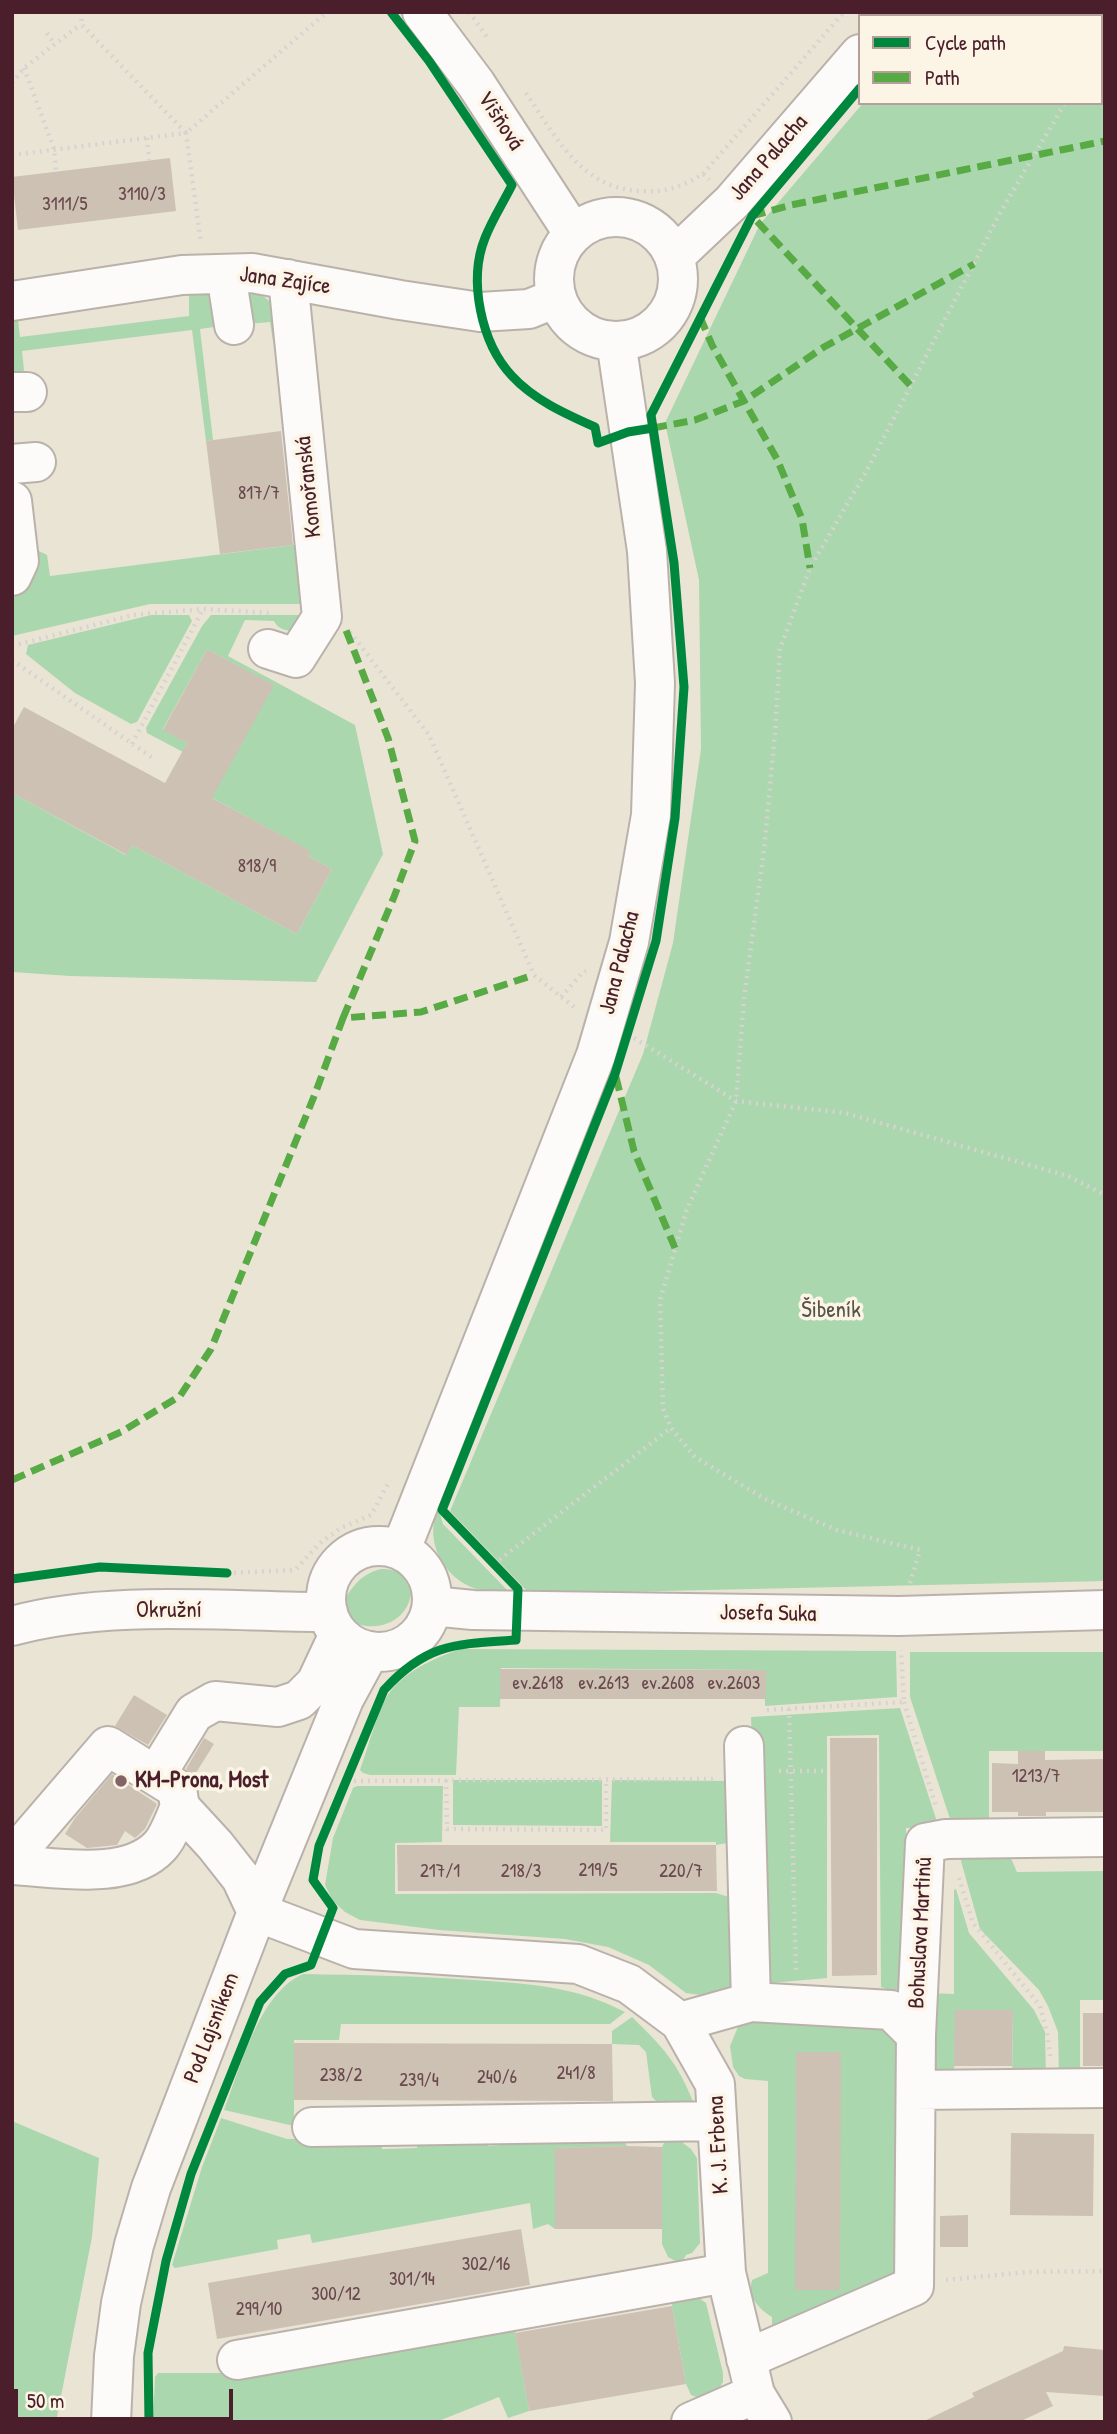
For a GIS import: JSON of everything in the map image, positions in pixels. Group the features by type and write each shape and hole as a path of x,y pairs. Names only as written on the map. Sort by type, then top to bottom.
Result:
{"street":[{"name":"Višňová","path":"422,12 476,84 573,233"},
{"name":"Jana Palacha","path":"674,257 732,202 858,56"},
{"path":"610,216 630,218 649,226 664,239 674,257 678,276 675,296 667,314 653,328 636,338 616,341 597,338 579,329 565,315 556,298 555,263 562,247 573,233 590,222 610,216"},
{"path":"214,264 234,326"},
{"name":"Jana Zajíce","path":"12,301 183,275 214,264 400,300 480,312 529,309 556,298"},
{"name":"Komořanská","path":"288,279 322,617"},
{"name":"Jana Palacha","path":"399,1550 596,1055 629,942 651,815 655,683 647,551 616,341"},
{"path":"12,501 25,550"},
{"path":"268,649 296,658 322,617"},
{"path":"383,1546 399,1550 414,1559 425,1572 431,1588 432,1606 427,1622 417,1636 403,1646 387,1651 346,1632 327,1593 331,1578 340,1564 352,1554 383,1546"},
{"name":"Josefa Suka","path":"432,1606 517,1610 899,1616 1105,1610"},
{"name":"Okružní","path":"12,1626 59,1615 92,1612 188,1610 346,1632"},
{"path":"156,1775 194,1713 215,1701 278,1707 299,1700 316,1683 346,1632"},
{"name":"Pod Lajsníkem","path":"111,2422 114,2356 121,2302 134,2245 172,2128 344,1699 346,1632"},
{"path":"180,1807 161,1845 136,1863 116,1869 12,1863 22,1846 108,1746 177,1789 180,1807 215,1845 240,1878 257,1912"},
{"path":"745,1762 751,2002"},
{"name":"Bohuslava Martinů","path":"916,2035 925,1843 946,1839 1105,1838"},
{"name":"K. J. Erbena","path":"257,1912 354,1949 578,1964 629,1984 680,2022 715,2084 726,2273 758,2392"},
{"path":"680,2022 751,2002 796,2004 891,2010 916,2035 914,2286 758,2392 691,2422"},
{"path":"916,2090 1105,2088"},
{"path":"312,2127 717,2121"},
{"path":"237,2360 726,2273"}],"path":[{"path":"12,83 24,68 81,24 83,12"},
{"path":"12,155 186,133 327,12"},
{"path":"469,12 492,44"},
{"path":"521,87 566,150 588,174 605,184 627,191 659,192 685,185 703,174 844,12"},
{"path":"81,24 186,133 214,264"},
{"path":"47,33 54,43"},
{"path":"24,68 54,149 56,172"},
{"path":"899,1616 920,1550 837,1530 765,1499 695,1457 671,1428 663,1408 660,1300 687,1209 736,1101 744,998 764,850 780,649 810,568 867,470 1001,211 1064,105"},
{"path":"148,138 149,160"},
{"path":"703,174 732,202"},
{"path":"132,744 204,609"},
{"path":"12,646 133,615 204,609 322,617 344,625 429,735 534,975 579,1011"},
{"path":"12,660 154,759"},
{"path":"625,1044 628,1034"},
{"path":"736,1101 845,1113 1068,1176 1105,1195"},
{"path":"494,1564 671,1428"},
{"path":"214,1572 295,1570 320,1543 341,1528 371,1515 389,1480 423,1489"},
{"path":"485,1555 518,1589 517,1610"},
{"path":"902,1662 904,1702 973,1923 1040,2006 1047,2033 1053,2088"},
{"path":"767,1710 904,1702"},
{"path":"789,1709 796,2004"},
{"path":"346,1781 606,1779 745,1762 754,1771 827,1771"},
{"path":"342,1792 351,1770"},
{"path":"446,1780 447,1829 606,1830 606,1779"},
{"path":"914,2286 968,2276 1105,2271"}],"green space":[{"name":"Šibeník","path":"1105,12 1105,1581 530,1594 450,1511 643,1054 673,943 701,749 699,580 665,423 760,224 861,105 1103,105 1103,14 938,14"},
{"path":"202,290 214,298 221,326 200,329 213,440 206,441 192,330 22,351 24,370 21,375 16,375 12,368 12,315 18,320 20,337 189,316 189,295"},
{"path":"249,293 263,296 274,305 287,431 270,322 247,324 246,299"},
{"path":"301,544 308,604 150,604 12,636 12,600 22,588 33,557 39,551 47,555 50,576"},
{"path":"151,615 189,615 192,621 137,722 131,724 75,693 26,654 28,645"},
{"path":"211,615 309,615 302,631 282,629 274,621 245,620 228,656 355,725 383,854 316,982 12,972 12,793 126,855 132,845 297,934 332,869 308,856 310,851 194,788 273,685 207,649 163,729 187,743 183,752 147,733 146,728 202,626"},
{"path":"438,1508 443,1524 508,1591 484,1591 468,1586 448,1570 440,1559 433,1534"},
{"path":"381,1569 401,1573 410,1581 409,1602 401,1615 388,1623 362,1625 351,1620 345,1612 345,1600 360,1580"},
{"path":"460,1649 896,1651 897,1697 765,1706 765,1670 501,1668 500,1707 459,1707 456,1775 363,1773 360,1770 374,1727 393,1688 416,1669"},
{"path":"910,1652 1105,1652 1105,1751 989,1751 989,1821 953,1828 910,1697"},
{"path":"900,1708 939,1828 906,1828 906,1976 901,1988 891,1991 881,1987 879,1735 827,1736 827,1978 771,1983 760,1978 751,1717"},
{"path":"453,1780 602,1780 602,1826 453,1825"},
{"path":"612,1780 732,1781 735,1826 727,1843 716,1845 716,1842 610,1842"},
{"path":"443,1786 442,1842 395,1843 395,1894 716,1893 732,1898 735,1983 728,1991 718,1995 686,1993 649,1965 608,1947 565,1939 439,1930 360,1920 333,1901 325,1885 333,1838 353,1788"},
{"path":"960,1845 1009,1854 1017,1872 1105,1871 1105,2000 1080,2000 1080,2069 1059,2076 1058,2032 1048,2006 1039,1990 980,1929 961,1861"},
{"path":"956,1889 969,1933 1034,2010 1045,2032 1046,2076 1012,2076 1013,2010 956,2010 954,2076 932,2070 929,1993 954,1994"},
{"path":"303,1974 495,1981 533,1985 588,1997 625,2012 610,2024 341,2024 339,2040 294,2040 294,2126 224,2110 253,2033 263,2014 274,1997"},
{"path":"632,2017 669,2056 694,2104 661,2106 652,2097 646,2052 639,2045 612,2044 612,2031"},
{"path":"740,2022 865,2022 887,2033 905,2050 909,2269 785,2329 772,2327 772,2317 759,2306 751,2292 752,2280 768,2273 768,2081 745,2079 739,2076 733,2067 730,2046"},
{"path":"221,2118 287,2139 381,2137 382,2149 417,2148 417,2136 487,2134 488,2146 501,2145 501,2134 621,2136 627,2146 555,2148 555,2229 548,2224 533,2229 530,2203 312,2243 310,2234 277,2240 278,2249 175,2268 172,2265 202,2167"},
{"path":"12,2121 99,2158 92,2237 56,2422 12,2422"},
{"path":"682,2132 683,2143 697,2158 700,2243 692,2253 686,2255 681,2264 668,2257 662,2244 662,2147 667,2137"},
{"path":"673,2298 699,2298 706,2303 723,2373 719,2397 706,2401 691,2395 686,2384 672,2306"},
{"path":"513,2320 529,2411 508,2418 499,2397 436,2422 153,2422 155,2377 158,2373 223,2373"}],"building":[{"path":"170,158 176,211 18,230 12,177"},
{"path":"281,431 293,545 220,554 206,441"},
{"path":"207,649 274,685 212,798 311,851 308,856 332,869 297,934 132,845 127,855 12,793 12,729 24,707 165,783 187,743 163,730"},
{"path":"500,1669 766,1670 766,1699 500,1699"},
{"path":"134,1695 167,1715 148,1745 115,1726"},
{"path":"204,1738 214,1744 194,1776 186,1769"},
{"path":"830,1738 877,1738 877,1975 832,1976"},
{"path":"1018,1751 1045,1751 1045,1760 1105,1759 1105,1812 1046,1812 1046,1816 1018,1816 1018,1812 992,1812 992,1763 1018,1764"},
{"path":"112,1774 157,1804 145,1829 135,1838 125,1831 117,1845 87,1848 65,1834"},
{"path":"397,1845 716,1845 717,1891 398,1891"},
{"path":"955,2010 1013,2010 1012,2066 954,2066"},
{"path":"1083,2013 1105,2013 1105,2066 1083,2066"},
{"path":"294,2043 612,2044 613,2101 294,2100"},
{"path":"796,2052 841,2052 840,2290 795,2290"},
{"path":"1011,2133 1094,2134 1093,2216 1010,2215"},
{"path":"662,2147 662,2229 555,2229 555,2148"},
{"path":"968,2215 968,2247 940,2247 940,2216"},
{"path":"521,2229 530,2285 217,2339 208,2283"},
{"path":"672,2306 686,2384 529,2411 515,2333"},
{"path":"1064,2346 1105,2350 1105,2396 1046,2392 1053,2406 1019,2422 922,2422 974,2397 972,2393 1063,2351"}],"marked path":[{"path":"910,385 752,216 791,205 1105,141"},
{"path":"653,428 695,420 744,401 824,347 974,264"},
{"path":"700,317 712,345 777,459 802,519 810,568"},
{"path":"343,1018 415,841 388,738 344,625"},
{"path":"12,1480 121,1432 180,1396 211,1349 315,1094 343,1018 421,1012 534,975"},
{"path":"616,1077 634,1151 675,1248"}],"cycle path":[{"path":"391,12 429,61 512,185 485,238 478,273 480,310 485,329 501,362 521,385 540,399 595,427 598,443 628,432 653,428"},
{"path":"149,2422 148,2353 166,2261 191,2174 260,2002 285,1974 311,1965 333,1908 313,1880 319,1846 384,1690 414,1663 444,1649 459,1645 516,1640 518,1589 442,1510 615,1074 656,941 675,818 684,687 674,563 651,415 752,216 858,90"},
{"path":"12,1579 100,1567 227,1573"}],"place":[{"name":"KM-Prona, Most","path":"121,1781"}]}
